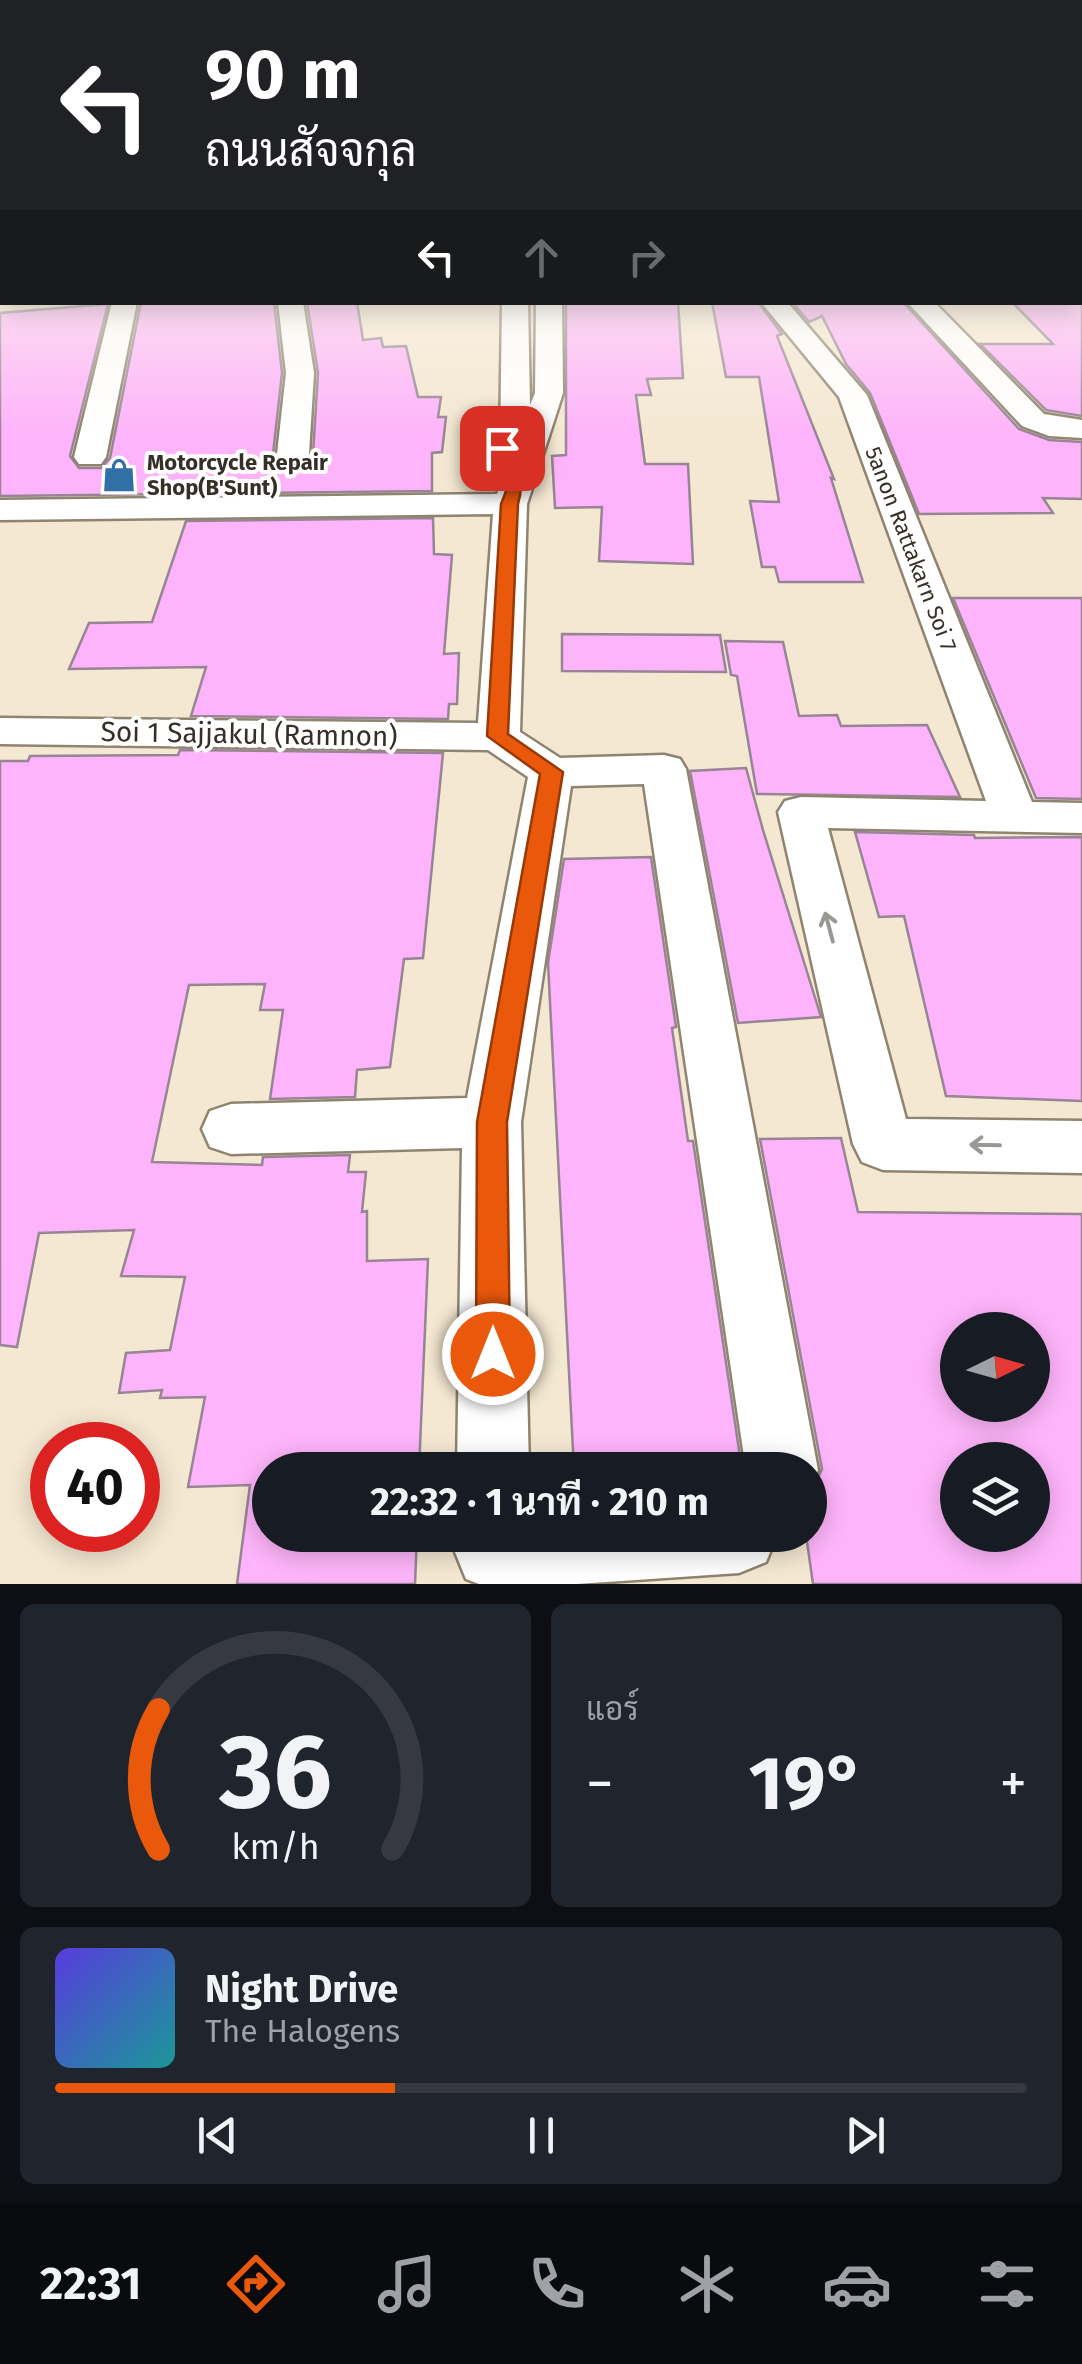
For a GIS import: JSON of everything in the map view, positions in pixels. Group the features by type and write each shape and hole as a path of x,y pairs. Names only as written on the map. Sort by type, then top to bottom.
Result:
{"street":[{"path":"90,457 124,305"},
{"path":"290,305 300,374 293,454"},
{"path":"492,305 489,411 513,495"},
{"path":"515,305 518,396 498,736 552,772 664,769 779,1452"},
{"path":"513,495 549,393 549,305"},
{"name":"5anon Rattakarn Soi 7","path":"775,305 853,395 1013,811"},
{"path":"922,305 1033,420 1049,427 1082,429"},
{"path":"0,510 513,495"},
{"name":"Soi 1 Sajjakul (Ramnon)","path":"0,731 498,736"},
{"path":"493,1452 492,1122 552,772"},
{"path":"1082,818 1013,811 801,812 884,1144 1082,1146"},
{"path":"231,1129 492,1122"},
{"path":"493,1557 549,1552"}],"building":[{"path":"108,305 70,456 79,468 101,468 110,458 140,305 274,305 282,373 273,454 282,465 304,465 313,454 318,373 307,305 357,305 363,340 381,338 383,347 406,346 418,397 441,397 438,417 446,417 442,452 432,453 432,491 0,496 0,313"},
{"path":"566,305 678,305 683,378 647,379 651,395 636,395 645,464 688,464 693,564 599,561 602,507 555,508 552,456 566,455"},
{"path":"713,305 760,305 782,334 777,336 834,479 831,478 863,582 779,582 775,567 762,567 750,501 779,502 759,377 726,377"},
{"path":"795,305 906,305 1019,429 1049,440 1082,442 1082,499 1043,498 1053,513 919,514 870,393 846,364 822,316 809,322"},
{"path":"1015,305 1082,305 1082,416 1046,410 980,344 1053,344"},
{"path":"433,518 434,554 452,555 444,654 459,653 457,704 449,704 448,719 191,716 206,667 69,669 89,623 152,622 186,521"},
{"path":"953,598 1082,598 1082,799 1036,798"},
{"path":"562,634 720,635 726,672 562,671"},
{"path":"725,641 783,642 799,716 837,715 841,726 927,725 960,797 757,794 737,676 731,675"},
{"path":"180,750 443,753 423,958 404,959 390,1067 357,1070 355,1097 270,1099 283,1010 260,1010 265,984 189,985 152,1162 262,1165 263,1157 350,1155 348,1172 366,1172 362,1212 367,1211 367,1261 428,1259 420,1452 252,1452 252,1552 416,1552 415,1584 237,1584 250,1485 188,1487 205,1397 160,1398 162,1390 119,1393 126,1353 170,1350 185,1277 121,1276 134,1230 39,1233 17,1347 0,1345 0,761 28,761 30,756 178,755"},
{"path":"746,768 821,1017 738,1023 690,771"},
{"path":"855,832 975,838 1082,837 1082,1101 946,1096 904,916 879,917"},
{"path":"651,857 688,1141 693,1141 739,1452 573,1452 548,963 564,859"},
{"path":"841,1138 858,1212 1082,1214 1082,1584 813,1584 808,1552 827,1552 827,1452 819,1452 760,1139"}],"place":[{"name":"Motorcycle Repair Shop(B'Sunt)","path":"119,475"}],"route":[{"path":"493,1354 492,1122 552,772 498,736 510,504 516,486 502,448"}]}
